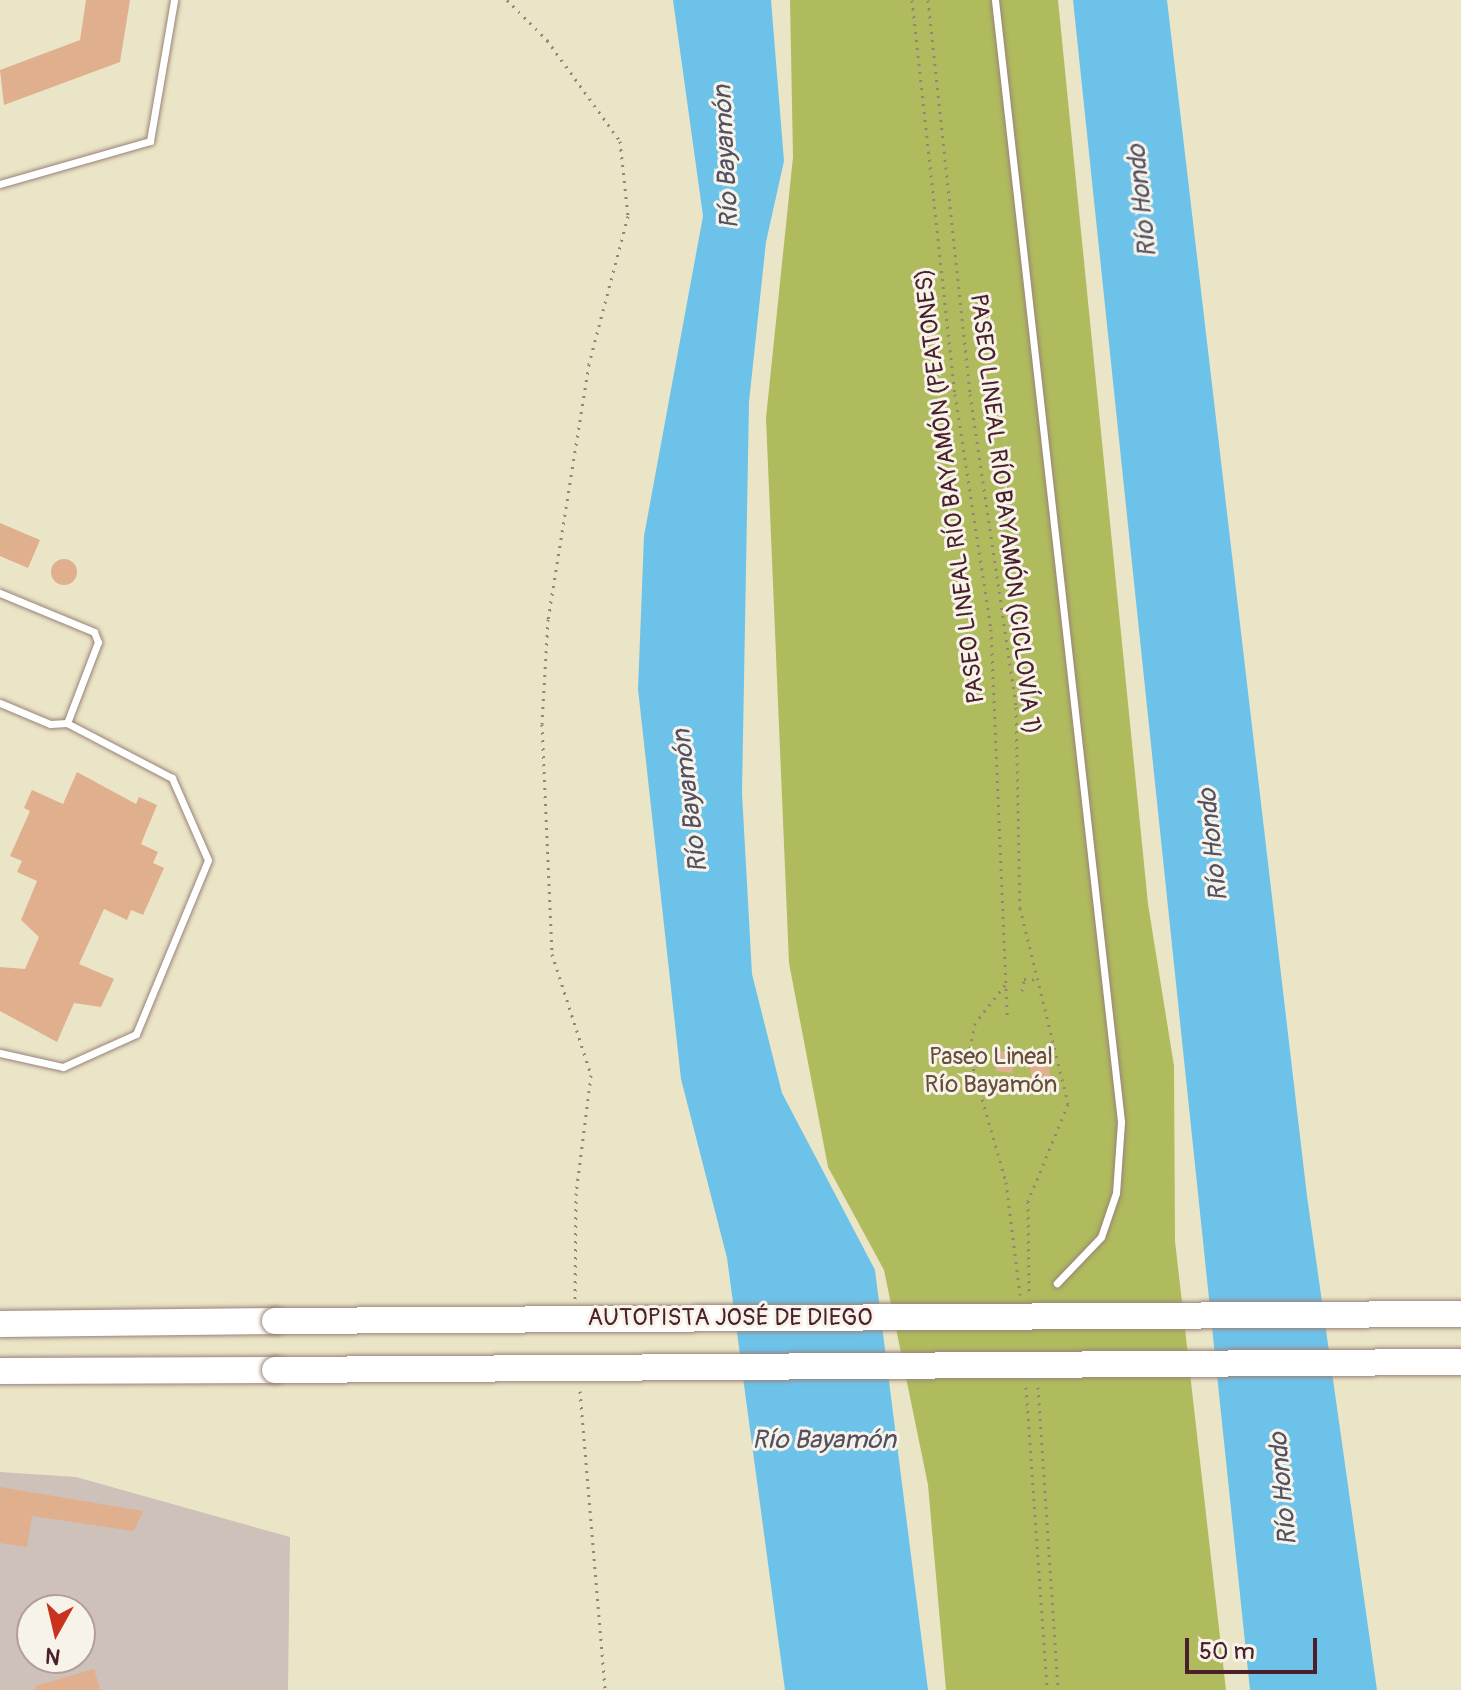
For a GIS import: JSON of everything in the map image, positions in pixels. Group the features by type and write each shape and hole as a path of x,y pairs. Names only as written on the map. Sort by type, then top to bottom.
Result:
{"highway":[{"name":"AUTOPISTA JOSÉ DE DIEGO","path":"0,1324 1461,1314"},
{"name":"AUTOPISTA JOSÉ DE DIEGO","path":"0,1371 1461,1362"}],"lane":[{"path":"0,184 150,141 174,0"},
{"path":"995,0 1121,1122 1116,1193 1101,1237 1057,1283"},
{"path":"0,593 94,632 97,653 67,723"},
{"path":"0,703 50,724 67,723 172,778 208,860 136,1034 63,1067 0,1053"}],"path":[{"path":"507,0 547,40 620,141 628,216 589,364 548,619 542,724 552,954 591,1075 576,1193 575,1305"},
{"name":"PASEO LINEAL RÍO BAYAMÓN (PEATONES)","path":"912,0 955,394 991,629 1007,1018"},
{"name":"PASEO LINEAL RÍO BAYAMÓN (CICLOVÍA 1)","path":"928,0 970,394 1016,707 1020,908 1068,1104 1028,1201 1030,1307"},
{"path":"1022,991 1024,979 1039,980"},
{"path":"580,1382 605,1690"},
{"path":"1038,1383 1058,1690"}],"shaded area":[{"path":"0,1472 76,1477 290,1537 288,1690 0,1690"}],"green space":[{"name":"Paseo Lineal Río Bayamón","path":"790,0 1058,0 1148,904 1174,1066 1175,1241 1226,1690 946,1690 928,1485 884,1270 828,1167 789,963 766,418 793,157"}],"water":[{"name":"Río Bayamón","path":"673,0 771,0 784,161 766,242 749,402 742,793 752,974 782,1093 875,1270 928,1690 785,1690 727,1258 681,1079 638,689 644,536 703,216"},
{"name":"Río Hondo","path":"1073,0 1167,0 1307,1196 1377,1690 1250,1690"}],"building":[{"path":"86,0 130,0 120,62 4,105 0,70 80,40"},
{"path":"0,523 40,540 28,568 0,556"},
{"path":"64,559 73,563 77,572 73,581 64,585 55,581 51,572 55,563"},
{"path":"77,772 136,804 139,797 157,805 141,844 158,852 153,863 164,868 143,915 131,910 127,920 104,909 79,964 114,979 101,1007 74,1003 57,1042 0,1011 0,967 25,969 39,937 21,920 37,881 17,872 22,861 10,856 30,811 24,808 32,790 63,804"},
{"path":"998,1051 1015,1053 1012,1073 996,1071"},
{"path":"1048,1060 1051,1078 1032,1081 1029,1063"},
{"path":"0,1487 143,1511 134,1531 32,1516 27,1547 0,1543"},
{"path":"77,1674 95,1674 100,1690 35,1690 35,1686"}]}
